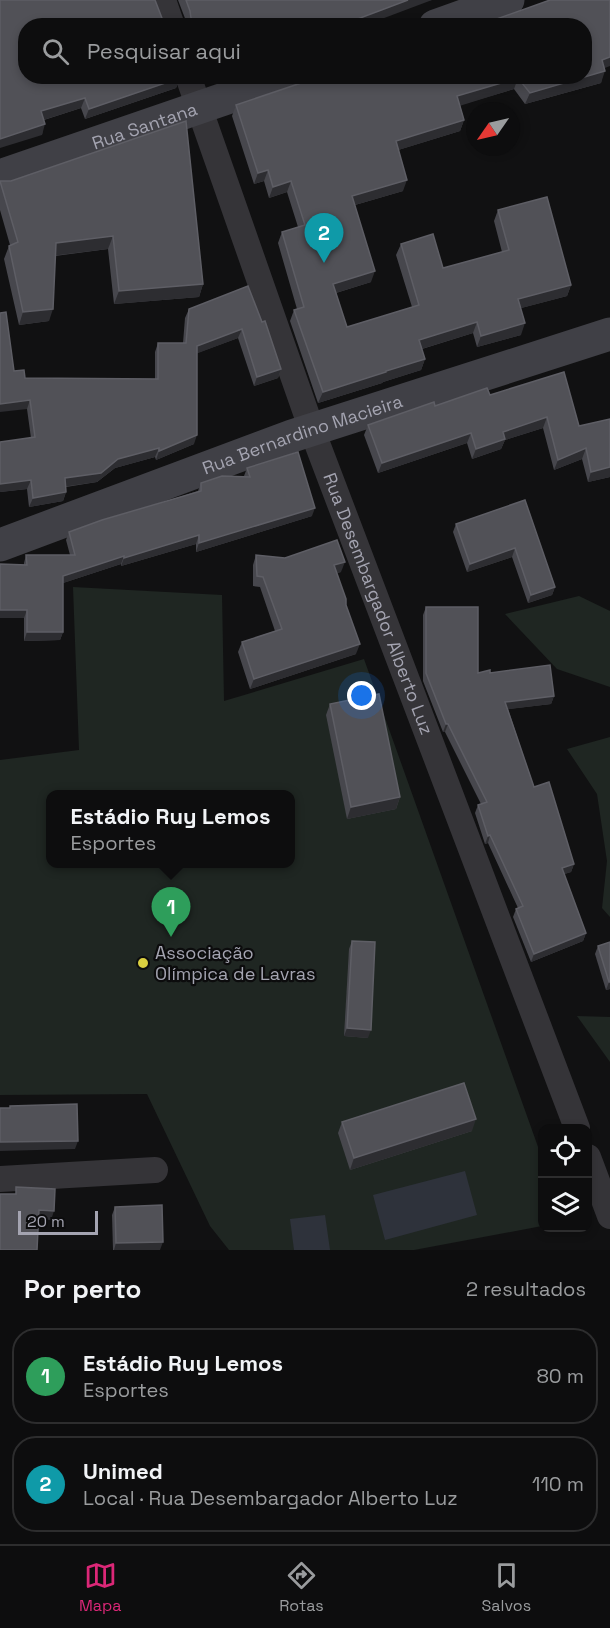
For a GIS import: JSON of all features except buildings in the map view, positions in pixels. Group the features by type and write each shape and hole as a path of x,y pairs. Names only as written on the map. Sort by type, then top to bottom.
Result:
{"main road":[{"path":"457,18 508,0"},
{"name":"Rua Santana","path":"0,177 269,84"},
{"name":"Rua Bernardino Macieira","path":"0,545 312,430 610,334"}],"street":[{"path":"163,0 169,18"},
{"name":"Rua Desembargador Alberto Luz","path":"191,84 312,430 575,1124"},
{"path":"592,1168 610,1216"},
{"path":"0,1179 155,1170"}],"shaded area":[{"name":"Associação Olímpica de Lavras","path":"73,587 222,595 224,701 364,659 538,1147 538,1227 414,1250 229,1250 210,1226 147,1094 0,1095 0,760 79,750"},
{"path":"579,596 610,611 610,687 557,669 505,614"},
{"path":"610,737 610,917 602,908 607,861 597,794 567,749"},
{"path":"577,1016 610,1017 610,1062"},
{"path":"465,1171 477,1215 385,1240 373,1195"},
{"path":"325,1215 330,1250 294,1250 290,1219"}],"place":[{"name":"Unimed","path":"324,263"},
{"name":"Estádio Ruy Lemos","path":"171,937"},
{"name":"Associação Olímpica de Lavras","path":"143,963"}]}
